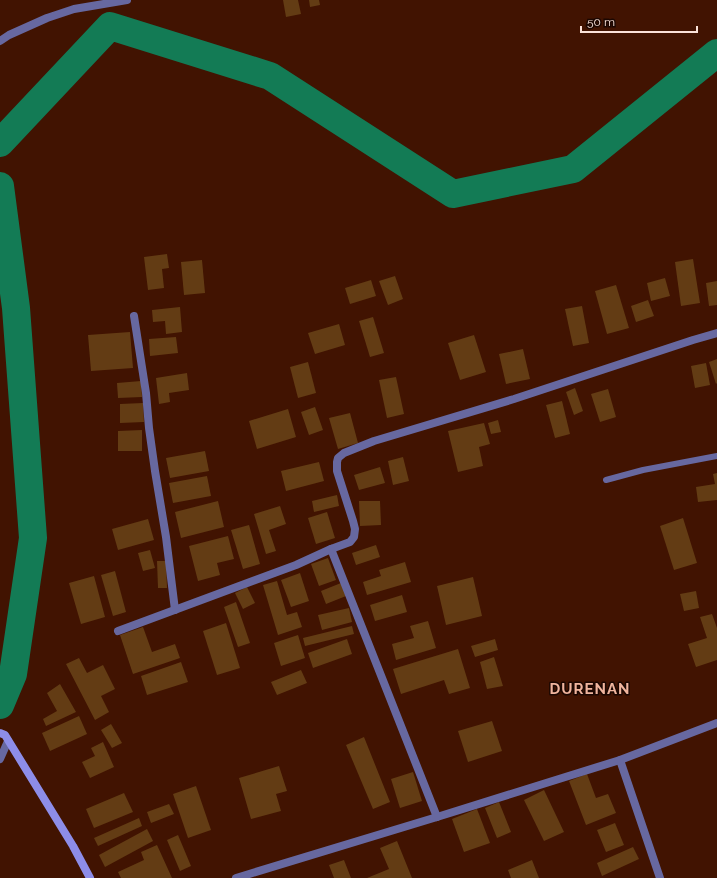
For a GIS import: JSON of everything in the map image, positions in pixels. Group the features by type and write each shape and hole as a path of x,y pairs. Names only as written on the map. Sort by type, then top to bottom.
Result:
{"street":[{"path":"0,41 9,35 34,24 74,9 127,0"},
{"path":"134,316 146,393 149,428 166,537 175,610"},
{"path":"118,631 296,565 350,542 354,537 355,529 336,466 338,458 344,454 374,441 514,399 717,333"},
{"path":"331,549 436,818"},
{"path":"236,878 436,818 620,760 717,723"},
{"path":"0,759 4,737"},
{"path":"4,737 73,846 90,878"},
{"path":"620,760 660,878"}],"lane":[{"path":"606,480 643,470 717,456"}],"building":[{"path":"283,0 298,0 301,14 286,17"},
{"path":"309,0 319,0 320,5 310,7"},
{"path":"167,254 169,268 162,269 164,288 148,290 144,257"},
{"path":"693,259 700,303 681,306 675,262"},
{"path":"202,260 205,293 184,295 181,262"},
{"path":"395,276 403,299 388,305 379,281"},
{"path":"665,278 670,296 651,301 647,283"},
{"path":"371,280 376,296 350,304 345,288"},
{"path":"717,281 717,305 709,306 706,283"},
{"path":"616,285 629,328 607,334 595,291"},
{"path":"648,300 654,316 636,322 631,306"},
{"path":"582,306 589,343 573,346 565,309"},
{"path":"180,307 182,332 166,334 165,321 153,322 152,310"},
{"path":"373,317 384,353 370,357 359,321"},
{"path":"339,324 345,345 315,354 308,333"},
{"path":"130,332 133,368 91,371 88,335"},
{"path":"474,335 486,372 460,380 448,343"},
{"path":"176,337 178,353 150,356 149,339"},
{"path":"523,349 530,379 506,384 499,354"},
{"path":"717,359 717,383 716,384 709,362"},
{"path":"308,362 316,393 298,398 290,367"},
{"path":"706,363 710,385 695,388 691,366"},
{"path":"187,373 189,390 169,393 170,402 159,404 156,378"},
{"path":"396,377 404,414 387,418 379,380"},
{"path":"141,381 142,397 118,398 117,383"},
{"path":"575,388 583,411 574,415 566,392"},
{"path":"608,389 616,417 600,422 591,394"},
{"path":"562,401 570,434 555,438 546,405"},
{"path":"143,403 144,422 120,423 120,404"},
{"path":"315,407 323,430 309,435 301,412"},
{"path":"288,409 296,437 257,449 249,421"},
{"path":"350,413 358,443 338,449 329,418"},
{"path":"498,420 501,432 491,434 488,423"},
{"path":"484,423 490,444 479,447 483,466 458,472 448,431"},
{"path":"142,430 142,451 118,451 118,431"},
{"path":"205,451 209,471 170,478 166,458"},
{"path":"403,457 409,481 393,485 388,461"},
{"path":"319,462 324,481 286,491 281,471"},
{"path":"380,467 385,483 359,490 354,475"},
{"path":"717,473 717,500 698,502 696,487 715,484 713,474"},
{"path":"207,476 211,496 173,503 169,483"},
{"path":"337,495 339,506 314,512 312,501"},
{"path":"218,501 224,527 181,538 175,512"},
{"path":"359,501 380,501 381,525 360,526"},
{"path":"280,506 286,524 269,530 276,551 266,554 254,514"},
{"path":"327,512 335,538 316,544 308,518"},
{"path":"683,518 697,563 674,570 660,526"},
{"path":"148,519 154,540 118,550 112,529"},
{"path":"249,525 260,564 243,569 231,530"},
{"path":"228,536 234,559 217,563 220,575 198,581 189,546"},
{"path":"376,545 380,557 356,565 352,553"},
{"path":"150,550 155,568 143,571 138,553"},
{"path":"328,558 336,580 319,586 311,564"},
{"path":"157,561 166,561 167,588 158,588"},
{"path":"405,562 411,582 367,595 363,582 381,576 379,570"},
{"path":"115,571 126,612 113,616 101,575"},
{"path":"300,573 309,601 291,607 281,580"},
{"path":"94,576 105,617 81,624 69,583"},
{"path":"473,577 482,616 446,625 437,586"},
{"path":"277,581 287,615 297,612 302,627 278,635 263,585"},
{"path":"341,583 346,596 326,604 321,591"},
{"path":"247,587 255,603 243,609 235,593"},
{"path":"696,591 699,608 684,611 680,594"},
{"path":"402,595 407,612 375,621 370,605"},
{"path":"236,602 250,643 238,647 224,607"},
{"path":"349,608 352,622 322,630 318,615"},
{"path":"712,614 717,628 717,660 696,667 688,644 707,638 700,617"},
{"path":"428,621 436,648 396,660 392,644 414,638 410,626"},
{"path":"226,623 240,668 217,675 203,631"},
{"path":"352,626 354,634 305,646 303,638"},
{"path":"143,627 152,652 175,644 180,658 133,674 120,635"},
{"path":"298,635 305,658 281,666 274,643"},
{"path":"347,639 352,654 313,668 308,653"},
{"path":"495,639 498,650 475,657 471,646"},
{"path":"458,649 470,688 449,694 444,680 401,694 393,669"},
{"path":"494,657 503,686 487,689 480,662"},
{"path":"79,658 87,673 103,665 115,689 101,696 109,712 95,720 66,664"},
{"path":"181,662 188,682 147,695 141,676"},
{"path":"301,670 307,683 277,695 271,682"},
{"path":"60,684 76,712 46,726 43,719 57,711 47,693"},
{"path":"79,716 87,734 50,751 42,733"},
{"path":"492,721 502,751 468,762 458,731"},
{"path":"111,724 122,743 112,748 101,730"},
{"path":"364,737 390,802 373,809 346,745"},
{"path":"103,742 114,767 90,778 82,762 95,756 91,748"},
{"path":"279,766 287,791 276,794 281,811 251,819 239,778"},
{"path":"413,772 422,801 400,808 391,779"},
{"path":"587,774 596,798 608,794 616,813 586,825 569,781"},
{"path":"196,786 211,830 188,838 173,794"},
{"path":"544,790 564,832 544,841 524,800"},
{"path":"124,793 133,812 94,828 86,809"},
{"path":"499,802 511,832 497,838 485,808"},
{"path":"169,804 174,814 151,823 147,812"},
{"path":"477,809 490,843 464,852 452,819"},
{"path":"139,818 142,826 98,846 94,838"},
{"path":"615,823 624,845 606,852 597,830"},
{"path":"147,829 153,841 105,867 99,855"},
{"path":"178,835 191,866 180,871 167,840"},
{"path":"397,841 412,878 367,878 389,869 380,848"},
{"path":"157,845 172,878 121,878 118,872 144,860 141,852"},
{"path":"633,847 639,859 602,876 597,863"},
{"path":"344,860 351,878 334,878 329,865"},
{"path":"532,860 539,878 511,878 508,870"}],"waterway":[{"path":"0,143 110,26 270,76 453,194 573,169 717,53"},
{"path":"0,186 16,308 33,538 13,674 0,705"}],"district":[{"name":"DURENAN","path":"590,689"}]}
